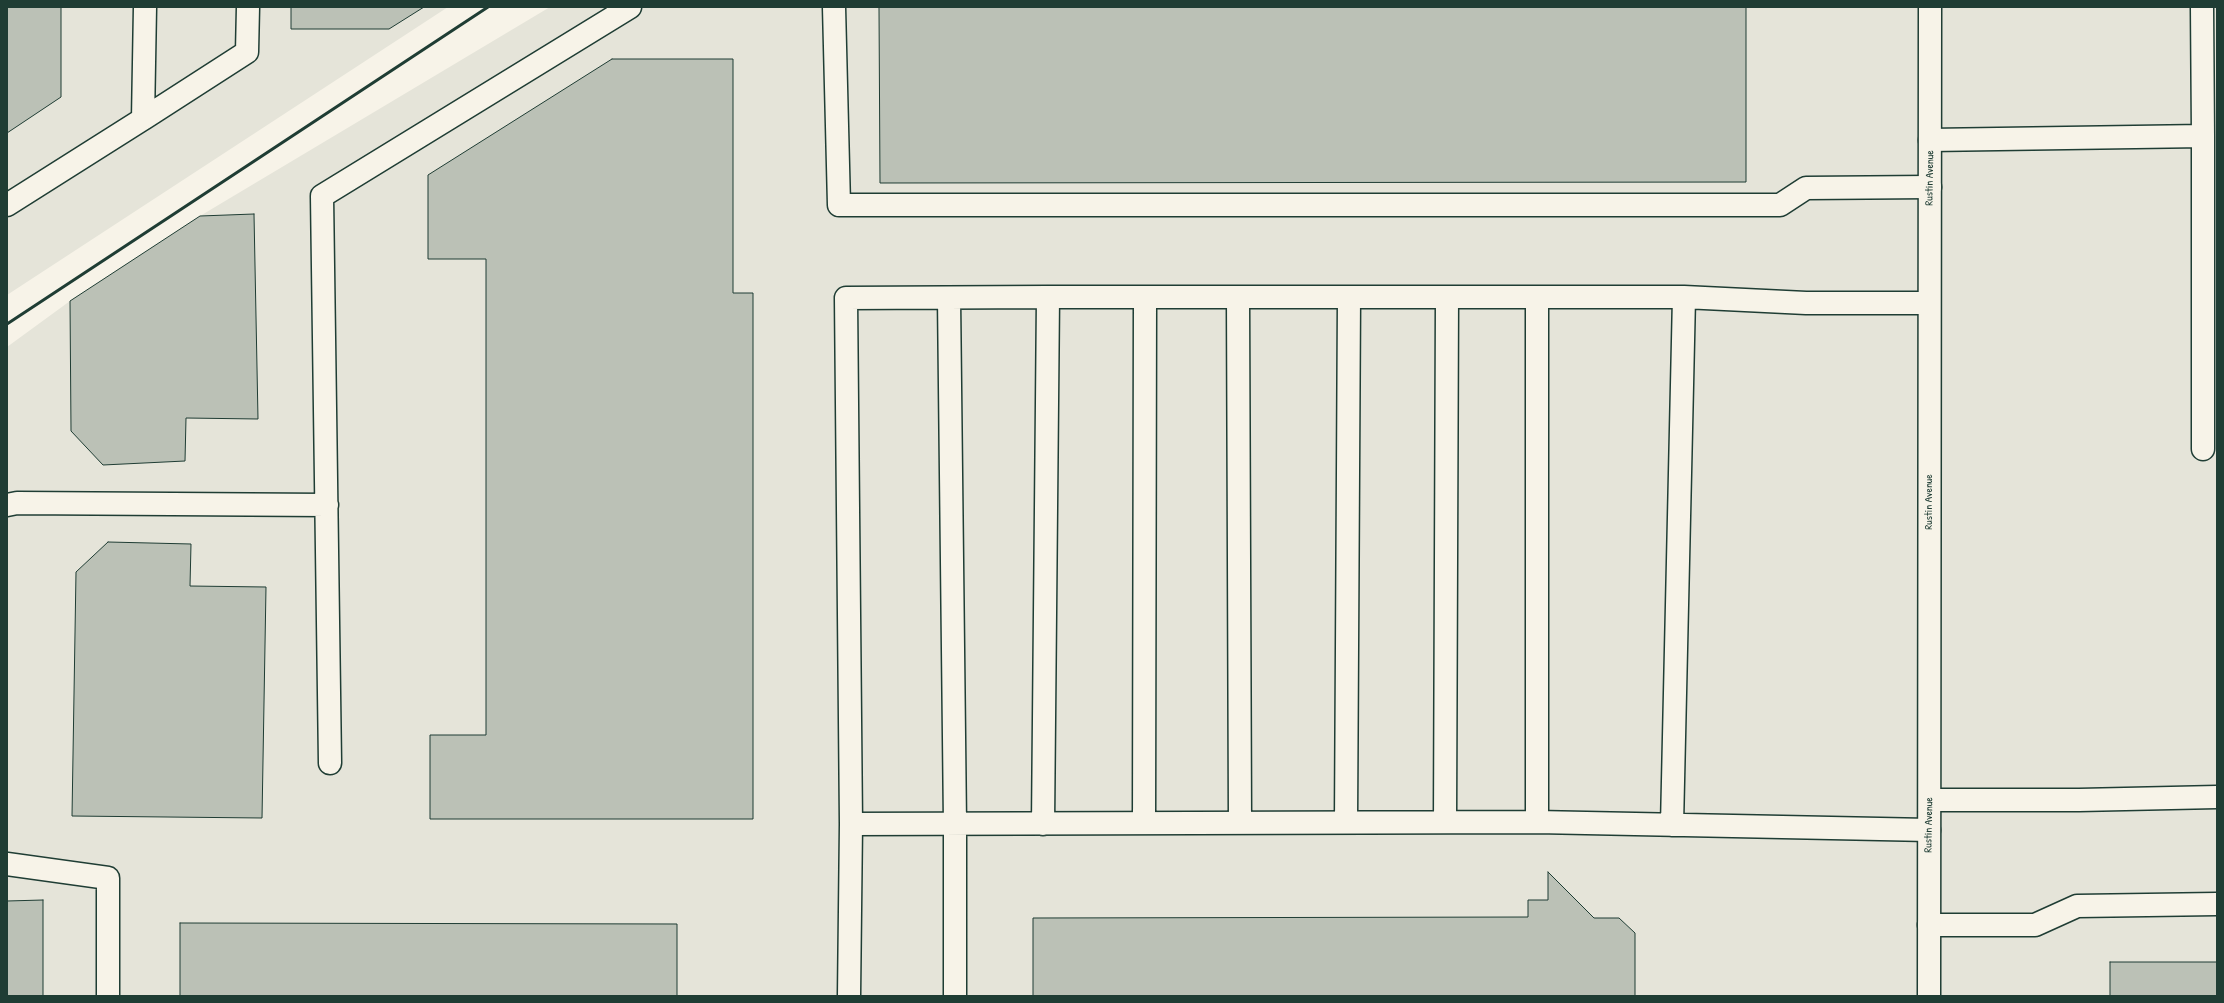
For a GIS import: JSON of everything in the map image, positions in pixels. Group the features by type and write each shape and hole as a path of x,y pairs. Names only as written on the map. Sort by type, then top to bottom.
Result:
{"street":[{"path":"143,119 145,7"},
{"path":"7,205 247,52 248,7"},
{"path":"330,763 322,196 630,7"},
{"path":"834,7 839,205 1780,205 1806,188 1930,187"},
{"name":"Rustin Avenue","path":"1929,996 1930,7"},
{"path":"2202,7 2203,449"},
{"path":"1930,140 2203,136"},
{"path":"1043,824 1048,297"},
{"path":"1144,823 1145,297"},
{"path":"1238,297 1240,823"},
{"path":"1346,822 1349,297"},
{"path":"1445,822 1447,297"},
{"path":"1538,297 1538,822"},
{"path":"849,996 851,824 846,298 1684,297 1806,303 1929,303"},
{"path":"1672,825 1684,297"},
{"path":"949,298 955,824 955,996"},
{"path":"7,505 17,503 327,504"},
{"path":"1930,800 2079,800 2217,797"},
{"path":"851,824 1538,822 1929,830"},
{"path":"7,864 108,878 108,996"},
{"path":"1929,925 2035,925 2077,906 2217,904"}],"shaded area":[{"path":"7,7 448,7 7,295"},
{"path":"550,7 2217,7 2217,996 7,996 7,347 70,301 200,216"}],"building":[{"path":"7,7 61,7 61,97 7,133"},
{"path":"291,7 424,7 389,29 291,29"},
{"path":"879,7 1746,7 1746,182 880,183"},
{"path":"612,59 733,59 733,293 753,293 753,819 430,819 430,735 486,735 486,259 428,259 428,175"},
{"path":"254,214 258,419 186,418 185,461 103,465 71,431 70,301 200,216"},
{"path":"108,542 191,544 190,586 266,587 262,818 72,816 76,572"},
{"path":"1548,872 1594,918 1619,918 1635,933 1635,996 1033,996 1033,918 1528,917 1528,900 1548,900"},
{"path":"43,900 43,996 7,996 7,901"},
{"path":"180,923 677,924 677,996 180,996"},
{"path":"2110,962 2217,962 2217,996 2110,996"}],"railway":[{"path":"7,324 488,7"}]}
